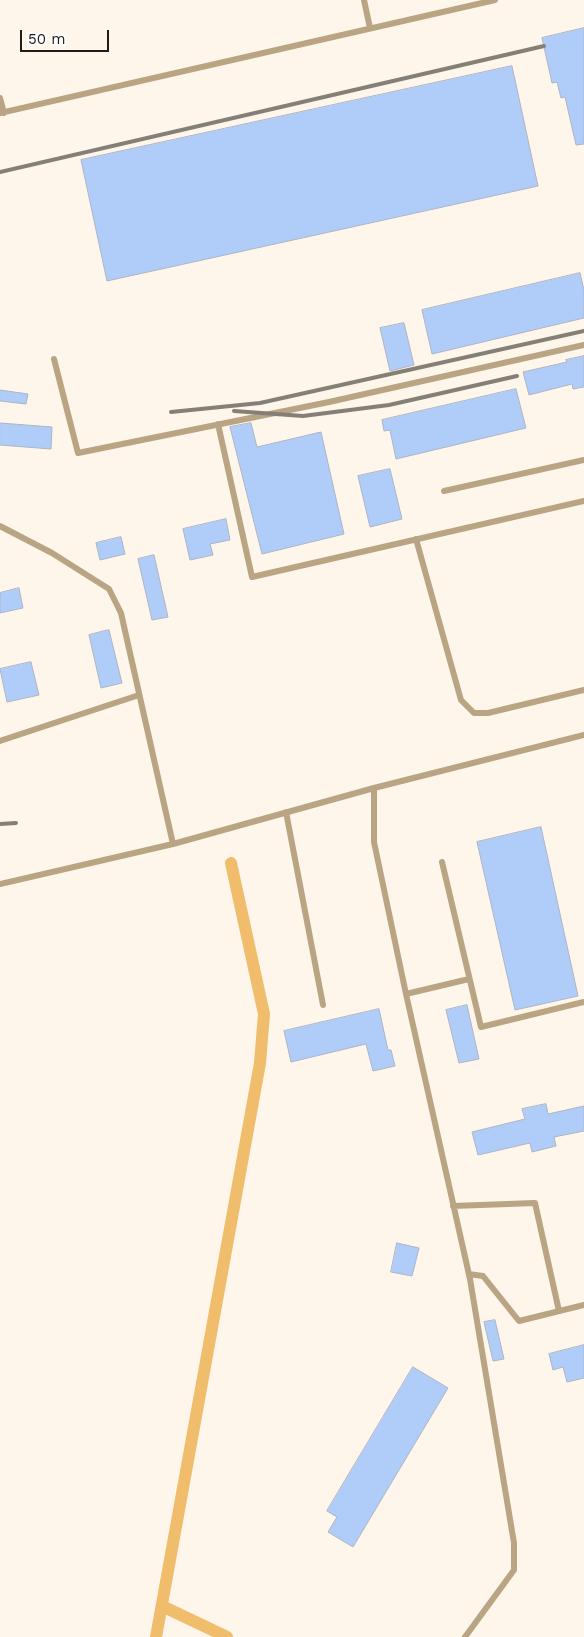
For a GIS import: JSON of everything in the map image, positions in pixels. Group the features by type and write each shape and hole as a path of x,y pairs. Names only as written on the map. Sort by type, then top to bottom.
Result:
{"lane":[{"path":"364,0 370,28"},
{"path":"0,98 2,113 495,0"},
{"path":"54,359 78,453 329,402 584,345"},
{"path":"218,424 252,577 584,501"},
{"path":"444,492 584,460"},
{"path":"0,526 52,553 109,589 121,613 173,844"},
{"path":"416,539 461,700 474,713 488,712 584,690"},
{"path":"0,741 139,695"},
{"path":"0,884 173,844 374,788 584,735"},
{"path":"374,788 374,842 468,1274 514,1543 514,1570 465,1637"},
{"path":"286,812 324,1005"},
{"path":"442,862 480,1027 584,1002"},
{"path":"406,994 469,979"},
{"path":"453,1206 535,1203 559,1311"},
{"path":"468,1274 483,1276 519,1321 584,1305"}],"building":[{"path":"584,28 584,144 576,145 565,97 561,98 557,82 552,83 542,38"},
{"path":"512,66 538,186 107,281 81,160"},
{"path":"580,273 584,290 584,318 432,354 422,310"},
{"path":"404,323 414,365 390,371 380,328"},
{"path":"584,356 584,387 573,389 572,384 529,395 523,372"},
{"path":"516,389 526,428 396,459 390,430 384,431 382,420"},
{"path":"0,390 28,394 26,404 0,401"},
{"path":"0,423 52,427 51,449 0,445"},
{"path":"251,423 257,447 321,432 344,534 262,554 230,427"},
{"path":"390,469 402,519 370,527 358,476"},
{"path":"226,519 230,540 210,544 213,555 190,560 183,529"},
{"path":"121,537 125,554 100,560 96,543"},
{"path":"154,555 168,617 152,620 138,559"},
{"path":"19,588 23,608 0,613 0,593"},
{"path":"109,630 122,683 101,688 89,635"},
{"path":"31,662 39,695 7,702 0,669"},
{"path":"541,827 578,996 515,1010 477,842"},
{"path":"467,1005 479,1059 459,1063 446,1010"},
{"path":"379,1009 388,1050 391,1050 395,1066 373,1071 366,1044 291,1062 284,1031"},
{"path":"546,1104 548,1114 584,1106 584,1131 554,1137 556,1146 532,1152 530,1143 478,1155 472,1132 525,1119 522,1109"},
{"path":"397,1243 419,1248 412,1276 391,1272"},
{"path":"495,1320 504,1359 493,1361 484,1322"},
{"path":"584,1345 584,1378 567,1382 563,1367 553,1370 549,1354"},
{"path":"413,1367 448,1388 353,1547 328,1532 337,1517 327,1511"}],"waterway":[{"path":"156,1637 260,1063 264,1014 231,863"},
{"path":"162,1606 227,1637"}],"railway":[{"path":"0,172 544,46"},
{"path":"171,412 260,403 584,331"},
{"path":"234,411 303,416 389,405 517,376"},
{"path":"0,824 16,823"}]}
